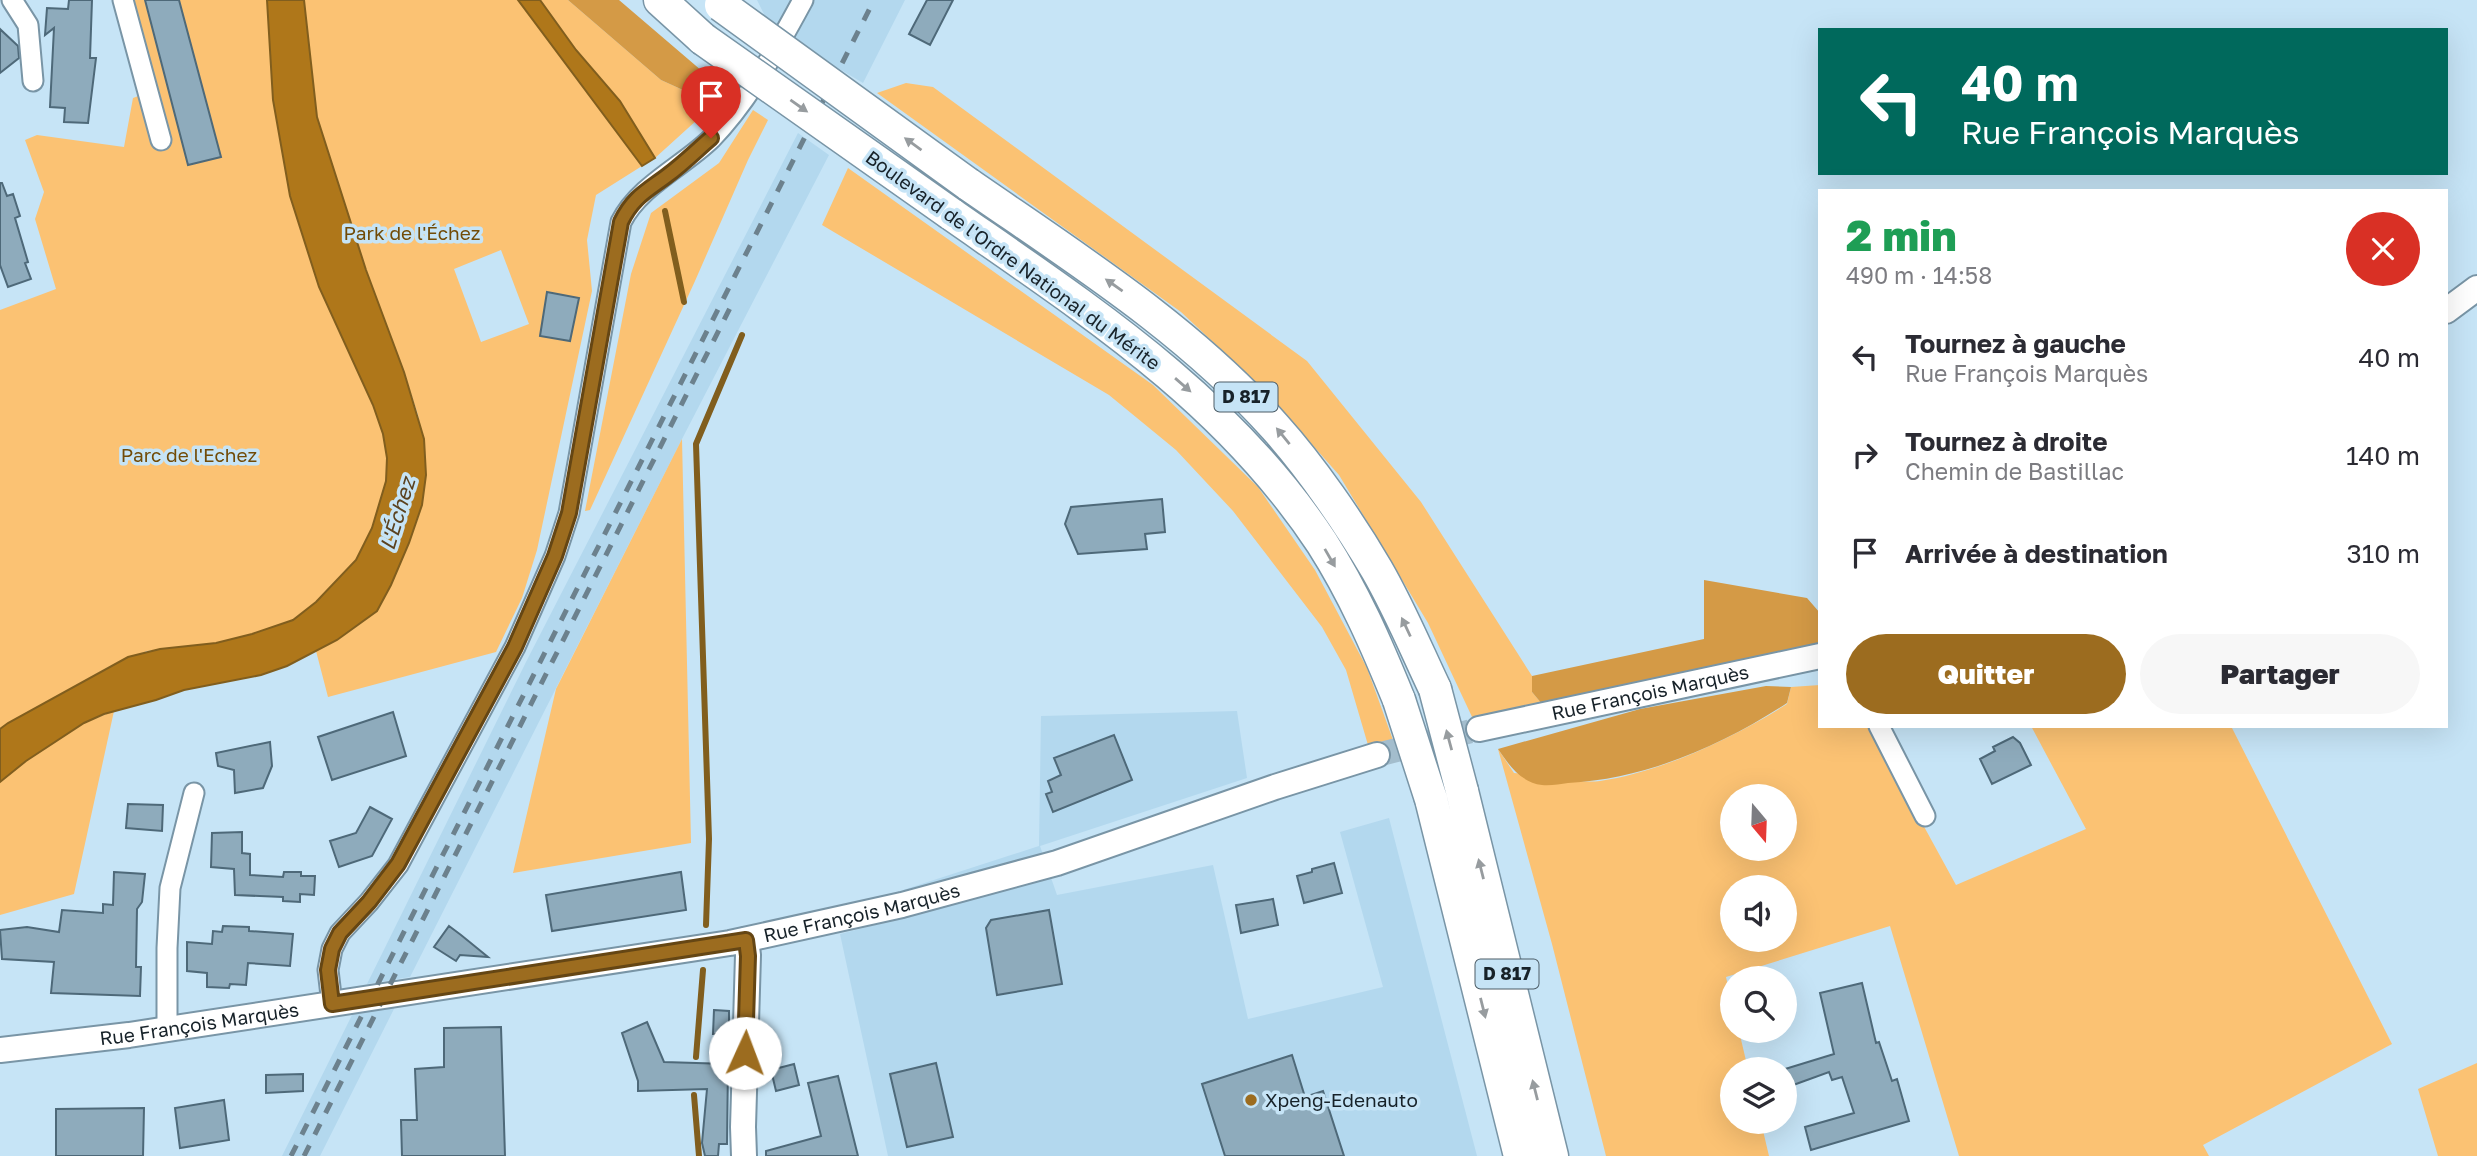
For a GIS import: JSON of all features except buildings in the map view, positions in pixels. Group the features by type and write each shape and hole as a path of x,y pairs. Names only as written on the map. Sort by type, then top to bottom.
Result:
{"main road":[{"name":"Boulevard de l'Ordre National du Mérite","path":"660,0 703,39 1098,316 1182,383 1234,433 1284,490 1322,544 1368,624 1399,700 1432,799 1520,1156"},
{"name":"Boulevard de l'Ordre National du Mérite","path":"718,2 1134,301 1188,344 1275,427 1310,471 1377,570 1435,689 1552,1156"}],"street":[{"path":"12,0 28,25 33,81"},
{"path":"123,0 160,140"},
{"path":"332,1004 328,970 332,949 340,933 369,902 398,864 515,647 555,556 569,513 621,222 629,206 711,138 745,97 803,0"},
{"path":"2448,309 2477,288"},
{"name":"Rue François Marquès","path":"1479,729 1818,656"},
{"path":"1880,728 1925,816"},
{"name":"Rue François Marquès","path":"0,1050 167,1029 746,940 902,905 1057,863 1275,787 1377,755"},
{"path":"167,1029 170,888 194,793"},
{"path":"744,1156 748,956 746,940"}],"shaded area":[{"path":"568,0 619,0 702,71 683,90 661,80"},
{"path":"757,0 905,0 863,83 767,20"},
{"path":"798,133 829,155 410,977 367,984 526,662"},
{"path":"1704,580 1807,598 1818,611 1818,643 1814,646 1542,704 1532,692 1532,676 1704,639"},
{"path":"1766,686 1791,687 1787,703 1710,746 1626,775 1542,785 1521,777 1498,749 1640,709"},
{"path":"1237,711 1247,778 1040,846 1057,895 1213,865 1248,1019 1383,987 1340,832 1389,818 1477,1156 888,1156 840,934 906,917 903,890 1039,846 1041,716"},
{"path":"395,1007 320,1156 282,1156 354,1011"}],"green space":[{"name":"Parc de l'Echez","path":"116,0 267,0 273,100 290,196 319,287 373,405 383,434 387,458 386,481 372,528 356,560 316,602 293,620 216,643 147,651 110,666 0,729 0,310 56,289 35,219 44,192 25,140 37,135 124,147 133,98 141,95"},
{"name":"Park de l'Échez","path":"304,0 518,0 642,166 596,195 587,240 592,291 537,550 522,598 496,652 328,697 316,651 337,640 377,611 391,585 418,519 426,476 426,458 418,415 366,270 317,117","holes":["501,250 529,324 481,342 454,269"]},
{"path":"540,0 568,0 661,80 683,90 702,71 729,91 655,158 620,101 576,50"},
{"path":"906,83 933,87 1307,361 1421,502 1532,676 1532,692 1542,704 1473,719 1428,623 1339,475 1263,389 1181,312 877,93"},
{"path":"753,110 768,120 590,510 585,511 631,274 651,213 719,163"},
{"path":"848,168 1153,385 1258,487 1315,570 1367,668 1393,740 1368,745 1346,670 1322,627 1233,511 1176,450 1109,395 822,225"},
{"path":"682,439 691,843 513,873 556,689"},
{"path":"1818,685 1818,728 1870,728 1956,885 2086,829 2032,728 2232,728 2392,1044 2203,1145 2209,1156 1959,1156 1890,926 1761,966 1720,966 1720,1043 1742,1043 1745,1057 1720,1057 1720,1134 1764,1134 1769,1156 1606,1156 1552,944 1498,749 1514,773 1600,781 1648,770 1697,752 1745,729 1787,704 1791,687"},
{"path":"114,711 74,894 0,915 0,782 26,761 84,723"},
{"path":"2477,1063 2477,1156 2438,1156 2418,1089"}],"water":[{"name":"L'Échez","path":"267,0 304,0 317,117 366,270 404,372 424,439 426,475 422,505 409,543 377,611 337,640 287,666 261,675 184,690 104,714 84,723 26,761 0,782 0,729 8,723 128,657 160,649 216,643 293,620 316,602 356,560 372,528 386,481 387,458 383,434 373,405 319,287 290,196 273,100"},
{"path":"518,0 540,0 576,50 620,101 655,158 642,166"}],"waterway":[{"path":"665,211 684,302"},
{"path":"706,925 709,839 696,444 742,335"},
{"path":"696,1057 703,970"},
{"path":"694,1095 699,1156"}],"tunnel":[{"path":"1377,755 1479,729"}],"railway":[{"path":"291,1156 874,0"},
{"path":"304,1156 731,306"}],"place":[{"name":"Xpeng-Edenauto","path":"1251,1100"}],"route":[{"path":"711,138 640,195 629,206 621,222 569,513 555,556 515,647 398,864 369,902 340,933 332,949 328,970 332,1004 746,940 748,956 745,1053"}]}
